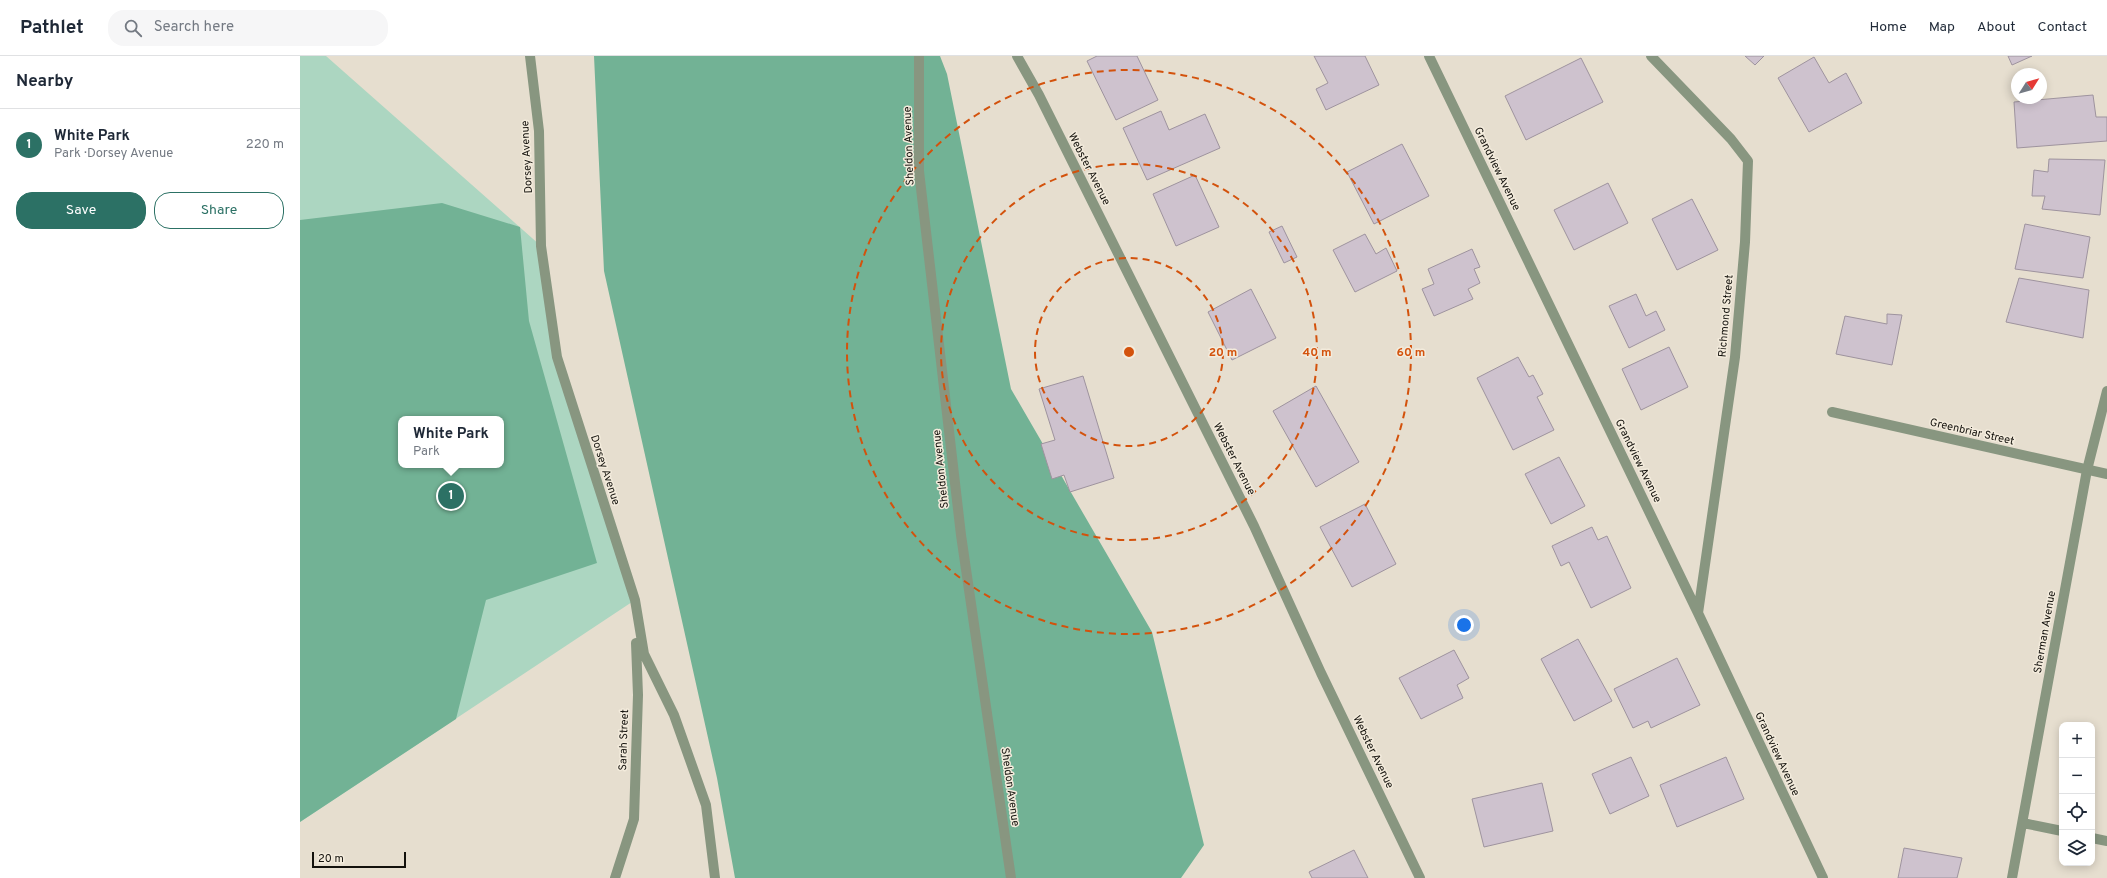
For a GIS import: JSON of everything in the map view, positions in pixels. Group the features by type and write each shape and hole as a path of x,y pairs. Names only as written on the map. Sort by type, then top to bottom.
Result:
{"street":[{"path":"525,56 530,70"},
{"name":"Dorsey Avenue","path":"530,56 530,70 539,131 541,246 557,358 635,600 644,654 674,715 706,805 715,878"},
{"name":"Sheldon Avenue","path":"919,56 920,171 961,535 1011,878"},
{"name":"Webster Avenue","path":"1017,56 1039,95 1254,526 1321,673 1420,878"},
{"name":"Grandview Avenue","path":"1429,56 1698,613 1823,878"},
{"name":"Richmond Street","path":"1651,56 1731,139 1748,161 1745,242 1735,357 1698,613"},
{"name":"Sherman Avenue","path":"2012,878 2087,470 2107,391"},
{"name":"Greenbriar Street","path":"1832,412 2107,474"},
{"name":"Sarah Street","path":"615,878 634,819 638,695 635,600"},
{"path":"2023,823 2059,831"},
{"path":"2095,839 2107,841"}],"green space":[{"path":"300,56 326,56 541,246 567,392 635,600 300,822"},
{"path":"594,56 940,56 947,74 1011,389 1152,632 1204,845 1181,878 735,878 717,778 604,271"},
{"path":"442,203 520,227 529,321 597,563 486,600 456,719 300,822 300,220"}],"building":[{"path":"1097,56 1137,56 1158,100 1116,120 1087,61"},
{"path":"1314,56 1365,56 1379,85 1326,110 1316,89 1328,83"},
{"path":"1745,56 1764,56 1755,65"},
{"path":"2008,56 2032,56 2012,65"},
{"path":"1814,57 1829,83 1846,73 1862,103 1809,132 1778,78"},
{"path":"1581,58 1603,102 1526,140 1505,96"},
{"path":"2093,95 2096,117 2107,117 2107,141 2017,148 2014,104 2047,104 2047,99"},
{"path":"1161,111 1169,130 1205,114 1220,148 1147,180 1123,128"},
{"path":"1402,144 1429,196 1374,224 1347,172"},
{"path":"2049,159 2105,160 2100,215 2042,209 2045,196 2032,196 2034,170 2048,172"},
{"path":"1195,175 1219,227 1176,246 1153,194"},
{"path":"1608,183 1628,223 1574,250 1554,210"},
{"path":"1692,199 1718,250 1677,270 1652,219"},
{"path":"2025,224 2090,237 2083,278 2015,269"},
{"path":"1282,226 1297,257 1284,263 1269,232"},
{"path":"1365,234 1376,254 1386,248 1397,271 1355,292 1333,250"},
{"path":"1472,249 1480,267 1474,269 1480,283 1468,289 1473,299 1434,316 1422,289 1434,284 1428,269"},
{"path":"2019,278 2089,290 2083,338 2006,322"},
{"path":"1251,289 1276,338 1232,360 1208,312"},
{"path":"1636,294 1646,316 1656,311 1665,330 1629,348 1609,306"},
{"path":"1887,314 1902,315 1892,365 1836,354 1845,316 1887,324"},
{"path":"1669,347 1688,387 1641,410 1622,369"},
{"path":"1518,357 1529,377 1533,375 1543,394 1537,397 1554,430 1513,450 1477,378"},
{"path":"1083,376 1114,478 1070,492 1064,475 1052,479 1041,444 1055,440 1039,389"},
{"path":"1316,386 1359,462 1316,487 1273,411"},
{"path":"1559,457 1585,506 1551,524 1525,474"},
{"path":"1365,504 1396,564 1352,587 1320,527"},
{"path":"1592,527 1598,540 1607,536 1631,588 1591,608 1569,562 1561,566 1552,546"},
{"path":"1578,639 1612,701 1574,721 1541,659"},
{"path":"1454,650 1469,678 1457,685 1463,698 1421,719 1399,678"},
{"path":"1677,658 1700,705 1651,728 1648,721 1633,728 1614,689"},
{"path":"1631,757 1649,796 1610,814 1592,774"},
{"path":"1726,757 1744,799 1677,827 1660,785"},
{"path":"1542,783 1553,831 1484,847 1472,799"},
{"path":"1904,848 1962,858 1957,878 1898,878"},
{"path":"1354,850 1368,878 1312,878 1309,872"}],"place":[{"name":"White Park","path":"451,496"}]}
